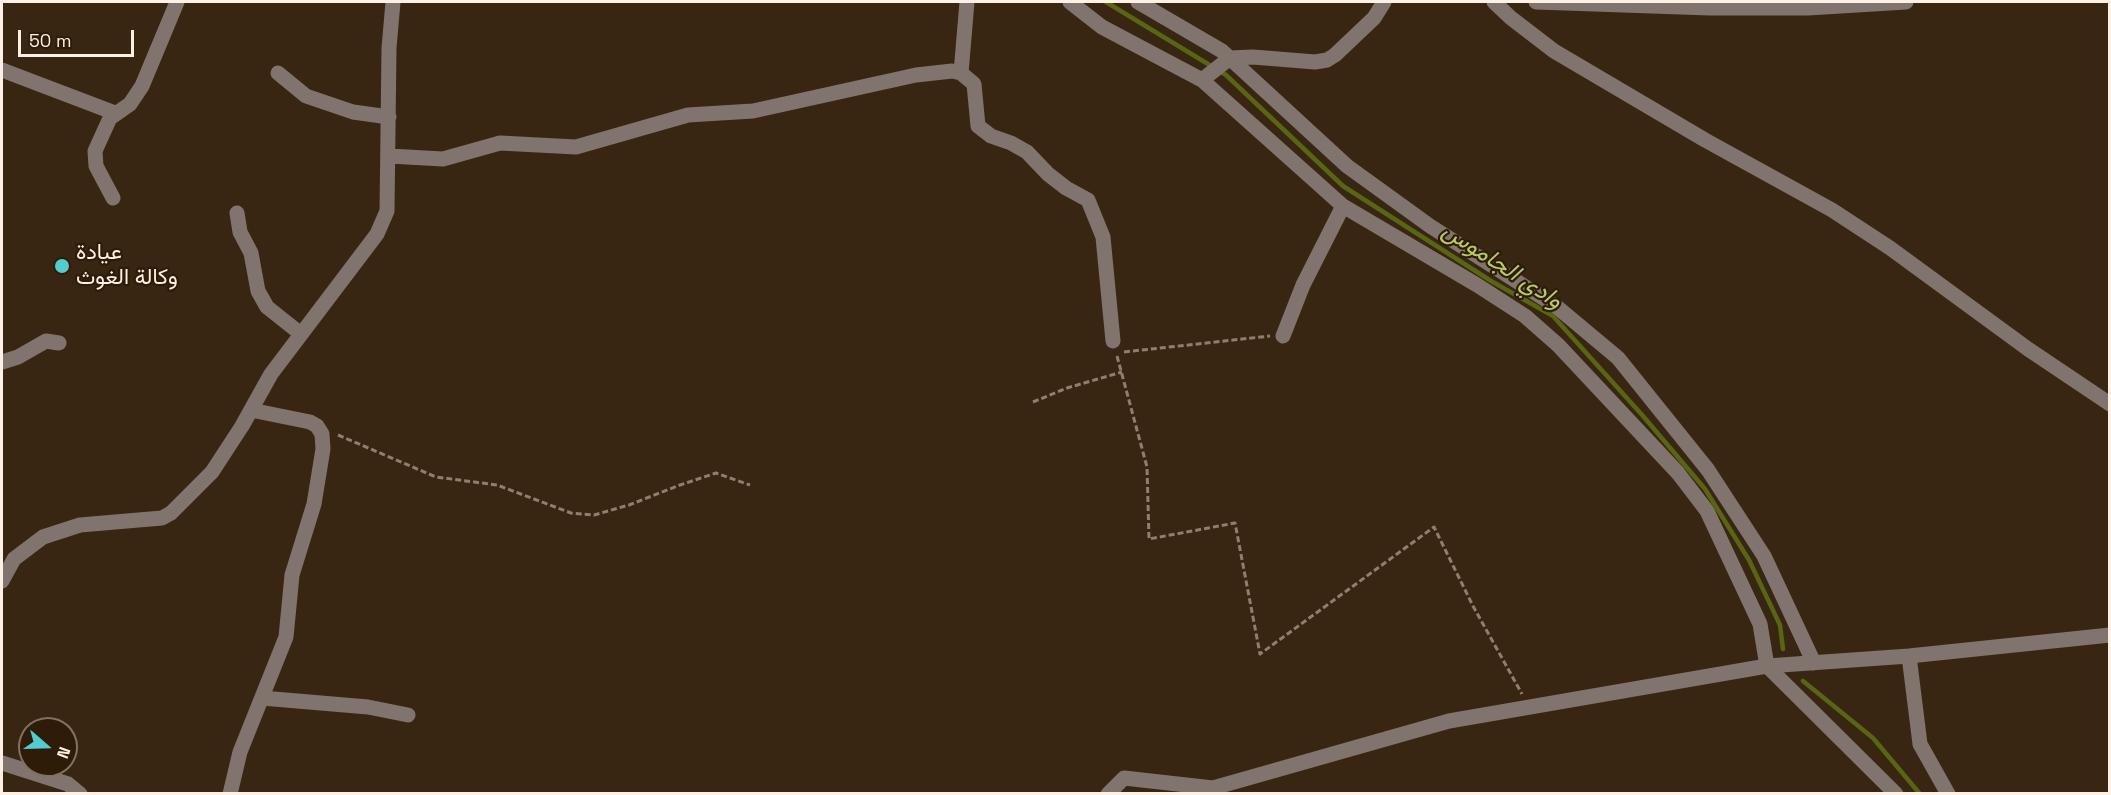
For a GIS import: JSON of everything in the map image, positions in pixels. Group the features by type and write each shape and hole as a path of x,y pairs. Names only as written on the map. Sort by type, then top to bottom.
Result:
{"street":[{"path":"113,198 96,166 94,157 110,118 130,104 142,86 177,2"},
{"path":"3,573 14,558 43,537 80,525 162,518 171,513 212,472 271,374 372,242 387,211 389,48 393,2"},
{"path":"961,73 967,2"},
{"path":"1070,2 1102,27 1202,80 1343,206 1525,316 1558,345 1672,466 1707,511 1760,624 1767,666 1896,794"},
{"path":"1138,2 1222,51 1347,166 1430,226 1557,307 1618,358 1708,470 1764,556 1814,663"},
{"path":"1202,80 1230,58 1253,57 1316,62 1326,60 1335,55 1374,18 1384,2"},
{"path":"1494,2 1510,18 1554,51 1715,146 1832,210 1890,248 2028,349 2109,404"},
{"path":"1536,2 1808,8 1906,2"},
{"path":"2,70 115,114"},
{"path":"388,156 443,159 500,142 576,147 688,115 753,111 916,75 945,70 961,73 974,84 978,126 991,136 1027,152 1048,174 1066,188 1088,200 1103,237 1113,340"},
{"path":"278,73 306,96 353,112 389,117"},
{"path":"1283,336 1302,285 1343,206"},
{"path":"237,213 240,232 251,253 258,291 267,307 301,334"},
{"path":"2,362 18,357 46,341 59,343"},
{"path":"230,794 240,752 286,637 292,575 314,504 323,449 322,434 317,426 310,422 251,410"},
{"path":"1108,794 1124,777 1213,788 1449,721 1767,666 1909,656 2109,635"},
{"path":"1909,656 1920,744 1948,794"},
{"path":"262,698 368,707 408,715"},
{"path":"2,763 68,784 80,794"}],"path":[{"path":"1283,336 1259,336 1117,352 1147,467 1149,539 1235,523 1260,654 1434,527 1473,606 1528,706"},
{"path":"1033,402 1067,388 1122,372"},
{"path":"317,426 436,477 497,485 571,513 594,515 629,505 716,473 750,485"}],"waterway":[{"name":"وادي الجاموس","path":"1106,2 1226,75 1343,186 1491,281 1553,316 1705,489 1749,560 1780,625 1783,649"},
{"name":"وادي الجاموس","path":"1803,681 1873,738 1920,794"}],"place":[{"name":"عيادة وكالة الغوث","path":"62,266"}]}
